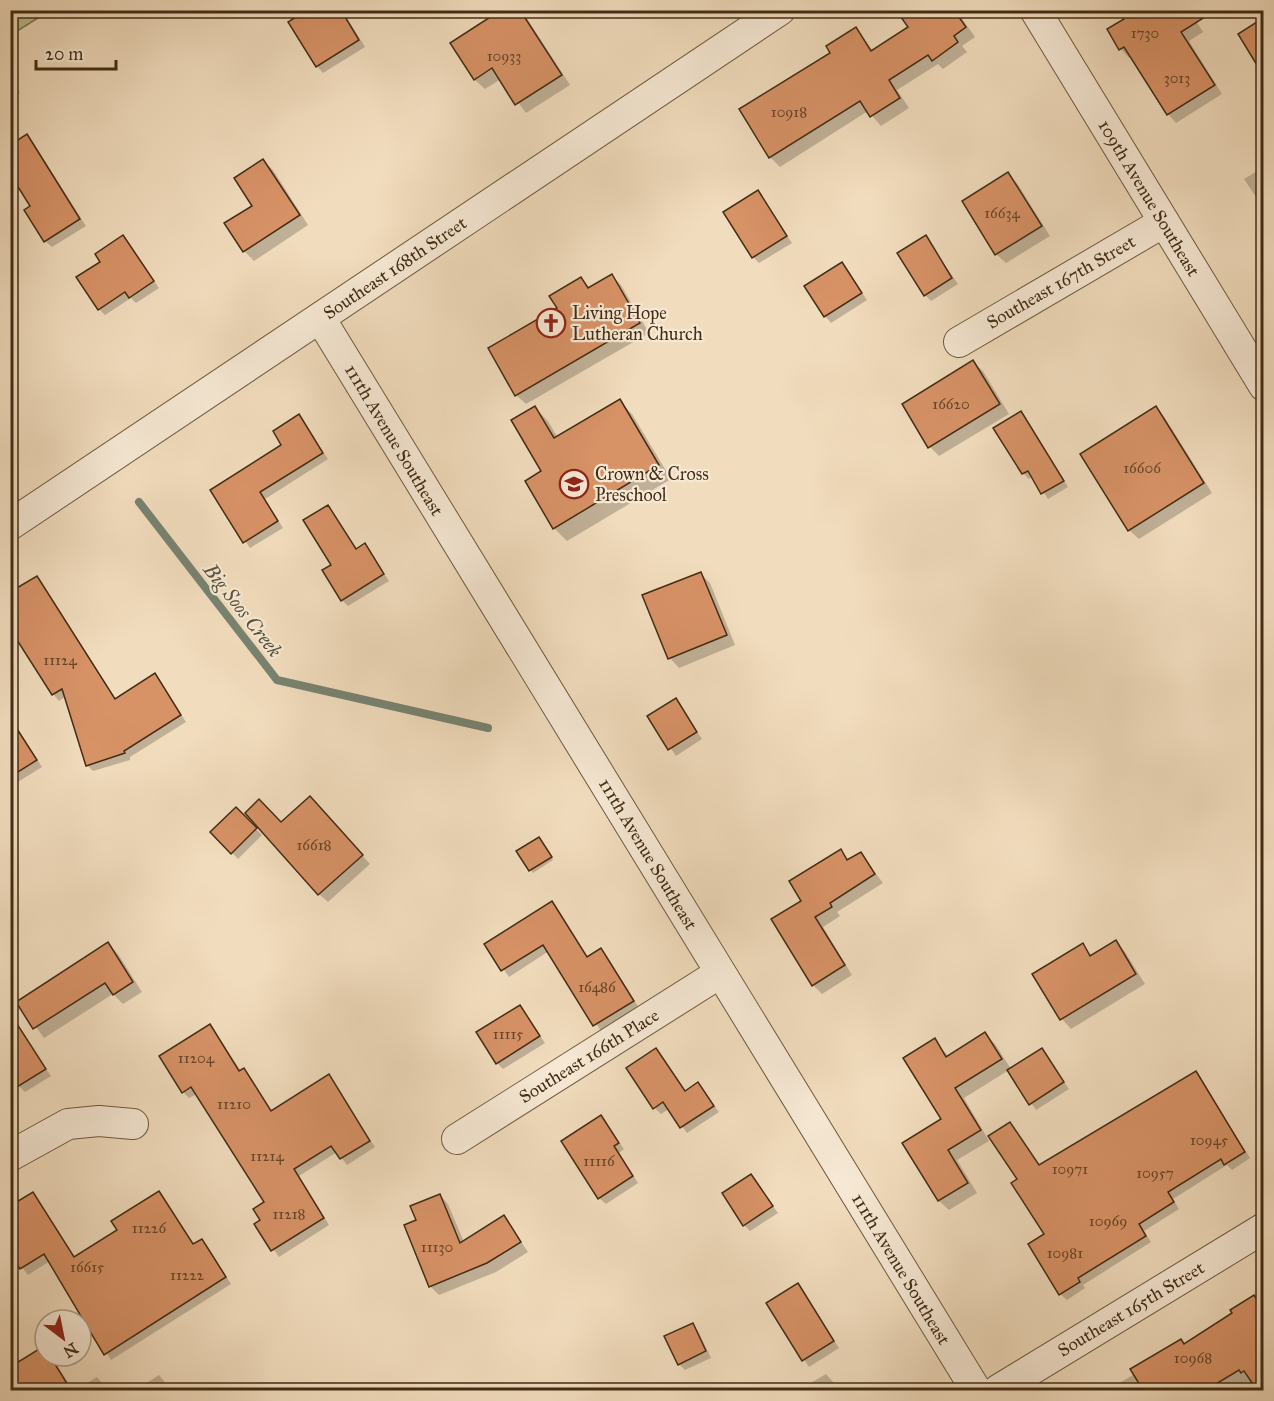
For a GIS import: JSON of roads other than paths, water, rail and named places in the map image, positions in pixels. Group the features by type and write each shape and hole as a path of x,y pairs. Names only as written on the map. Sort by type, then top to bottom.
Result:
{"street":[{"name":"Southeast 168th Street","path":"10,525 780,10"},
{"name":"109th Avenue Southeast","path":"1046,14 1164,222 1263,386"},
{"name":"Southeast 167th Street","path":"958,342 1164,222"},
{"name":"111th Avenue Southeast","path":"320,318 976,1390"},
{"name":"Southeast 166th Place","path":"457,1138 720,973"},
{"path":"10,1156 68,1124 99,1121 133,1124"},
{"name":"Southeast 165th Street","path":"998,1390 1263,1228"}],"waterway":[{"name":"Big Soos Creek","path":"139,502 277,680 488,728"}],"place":[{"name":"Living Hope Lutheran Church","path":"551,323"},
{"name":"Crown & Cross Preschool","path":"574,484"}]}
